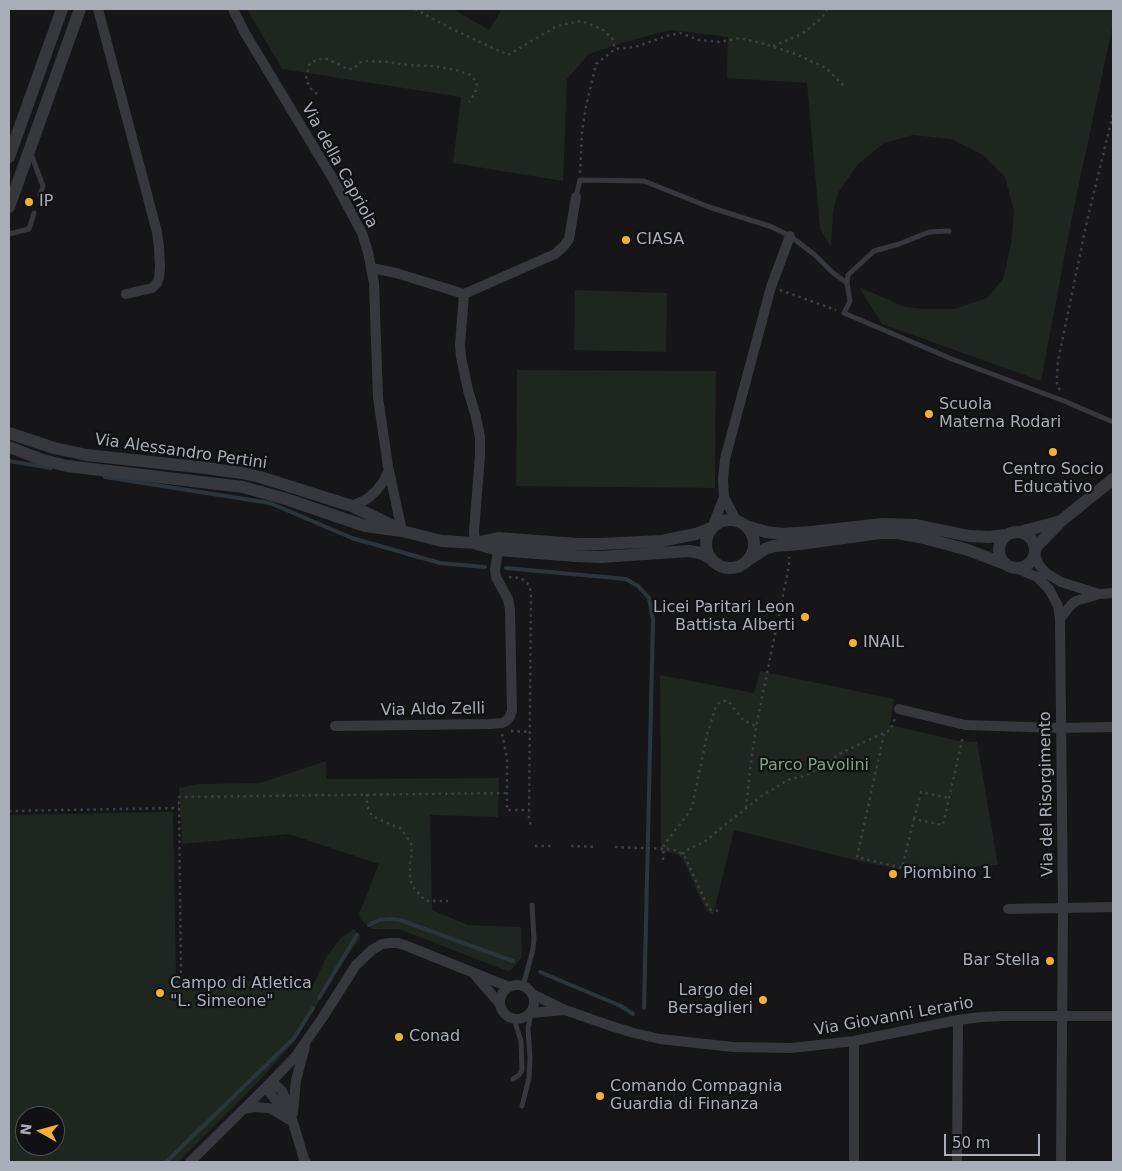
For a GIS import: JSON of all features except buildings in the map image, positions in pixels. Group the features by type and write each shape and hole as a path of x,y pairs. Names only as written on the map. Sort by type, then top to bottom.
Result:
{"street":[{"path":"9,157 62,9"},
{"path":"9,206 80,9"},
{"path":"98,9 157,232 159,247 160,267 157,283 152,288 126,294"},
{"name":"Via della Capriola","path":"233,9 245,33 362,233 372,268 374,283 378,398 389,470 402,531"},
{"path":"372,268 396,273 464,294 555,254 560,250 569,239 576,197"},
{"path":"790,236 771,287 725,459 724,497 706,540 707,553 710,558 717,565 726,568 736,567 764,549 774,546 880,533 897,533 968,550 1037,577 1049,589 1058,606 1060,619"},
{"path":"464,294 460,345 461,357 480,437 474,531 475,543"},
{"name":"Via Alessandro Pertini","path":"9,433 54,448 87,455 260,476 352,506 402,531"},
{"name":"Via Alessandro Pertini","path":"9,448 32,457 68,466 243,487 286,499 365,526 402,531 442,541 475,543 498,550 601,557 696,552 710,558"},
{"path":"352,506 376,492 389,470"},
{"path":"1018,569 1033,560 1038,545 1061,521 1113,479"},
{"path":"724,497 741,523 751,533 754,540 752,553 748,560"},
{"path":"712,527 724,520 741,523 766,532 782,534 883,524 926,527 969,536 989,537 1020,532 1061,521"},
{"name":"Via Alessandro Pertini","path":"475,543 498,538 577,544 644,542 696,534 712,527"},
{"path":"1020,532 1030,537 1039,565 1046,573 1061,582 1099,594"},
{"path":"1005,564 999,555 999,549 1006,535"},
{"path":"496,578 495,570 498,550"},
{"name":"Via Aldo Zelli","path":"335,726 490,724 506,721 512,711 510,610 508,599 496,578"},
{"path":"1060,619 1076,601 1099,594 1113,593"},
{"name":"Via del Risorgimento","path":"1060,619 1063,908 1061,1162"},
{"path":"899,709 965,725 1061,728 1113,727"},
{"path":"1008,909 1113,907"},
{"path":"190,1162 295,1057 356,965 372,950 382,944 398,943 474,974 510,986 523,986 532,994 534,1000 534,1007 531,1013 523,1018 514,1019 506,1015 500,1004 474,974"},
{"path":"500,1004 502,994 510,986"},
{"name":"Via Giovanni Lerario","path":"532,994 564,1010 634,1033 688,1043 733,1047 792,1048 854,1041 958,1020 996,1016 1113,1016"},
{"name":"Via Giovanni Lerario","path":"531,1013 564,1010"},
{"path":"957,1162 958,1020"},
{"path":"293,1122 296,1080 307,1040"},
{"path":"854,1041 854,1162"},
{"path":"270,1084 277,1086 282,1091 290,1109 306,1162"},
{"path":"244,1109 254,1107 269,1108 293,1122"}],"lane":[{"path":"29,149 43,186 40,195"},
{"path":"576,197 580,180 644,181 709,207 772,227 790,236 847,283"},
{"path":"9,234 29,229 34,213"},
{"path":"949,231 929,232 899,244 874,250 848,274 847,283 850,301 844,313 952,359 1064,401 1113,422"},
{"path":"523,986 533,949 532,905"},
{"path":"522,1106 529,1078 528,1028 531,1013"},
{"path":"513,1079 522,1070 521,1041 514,1019"}],"path":[{"path":"414,9 508,55 556,26 581,21 602,29 612,38 615,49"},
{"path":"772,46 802,34 822,18 827,9"},
{"path":"580,180 585,111 596,64 615,49 635,47 680,33 699,40 720,42 740,38 796,54 826,68 845,88"},
{"path":"317,94 310,88 306,79 309,65 317,59 327,59 348,70 354,69 359,63 365,61 389,62 433,66 471,75 477,82 475,93 469,102"},
{"path":"1064,401 1062,393 1057,386 1058,361 1087,221 1113,114"},
{"path":"771,287 844,313"},
{"path":"746,808 756,727 789,566 789,545"},
{"path":"496,578 521,578 527,582 530,588 531,826"},
{"path":"664,860 663,848 692,807 707,734 716,706 721,700 729,702 744,720 756,727"},
{"path":"682,854 704,842 760,797 788,780 807,775 825,765 839,754 890,730 899,709"},
{"path":"914,819 943,825 965,725"},
{"path":"502,731 507,758 508,810 530,810"},
{"path":"511,732 530,732"},
{"path":"884,734 857,857 902,868 921,792 949,798"},
{"path":"205,986 181,981 179,797 508,792"},
{"path":"367,794 367,806 371,814 400,828 411,844 410,880 413,887 426,901 448,901"},
{"path":"9,811 179,808"},
{"path":"535,846 554,846"},
{"path":"571,846 597,847"},
{"path":"615,847 663,848 678,851 685,857 708,907 711,910 721,912"}],"green space":[{"path":"247,9 453,9 489,30 502,9 1113,9 1113,24 1072,217 1041,381 882,324 859,287 905,307 954,309 987,298 1003,279 1011,244 1014,210 1005,177 983,155 951,139 913,135 884,143 858,164 838,193 833,211 831,247 820,229 807,83 727,78 728,37 670,30 589,54 567,79 563,181 453,163 461,97 282,69"},
{"path":"575,290 667,293 666,352 574,350"},
{"path":"517,370 716,371 715,488 516,486"},
{"name":"Parco Pavolini","path":"760,671 894,699 890,725 959,741 977,742 998,865 908,871 734,830 713,915 707,911 684,861 679,855 661,852 660,675 754,693"},
{"path":"326,761 326,779 499,778 498,817 430,815 432,910 468,925 521,927 522,957 511,970 507,971 399,929 372,929 361,920 359,914 379,864 289,834 182,844 179,788 199,784 260,783"},
{"name":"Campo di Atletica \"L. Simeone\"","path":"173,812 176,976 313,985 328,954 341,938 354,929 361,937 341,965 295,1041 258,1082 178,1162 9,1162 9,815"}],"waterway":[{"path":"9,461 51,468"},
{"path":"105,477 270,503 352,538 440,563 485,567"},
{"path":"506,568 626,579 638,586 649,598 653,620 644,1008"},
{"path":"369,925 379,920 400,920 513,961"},
{"path":"319,998 357,935"},
{"path":"540,972 621,1006 633,1014"},
{"path":"166,1162 294,1038 313,1008"}],"place":[{"name":"IP","path":"29,202"},
{"name":"CIASA","path":"626,240"},
{"name":"Scuola Materna Rodari","path":"929,414"},
{"name":"Centro Socio Educativo","path":"1053,452"},
{"name":"Licei Paritari Leon Battista Alberti","path":"805,617"},
{"name":"INAIL","path":"853,643"},
{"name":"Piombino 1","path":"893,874"},
{"name":"Bar Stella","path":"1050,961"},
{"name":"Campo di Atletica \"L. Simeone\"","path":"160,993"},
{"name":"Largo dei Bersaglieri","path":"763,1000"},
{"name":"Conad","path":"399,1037"},
{"name":"Comando Compagnia Guardia di Finanza","path":"600,1096"}]}
